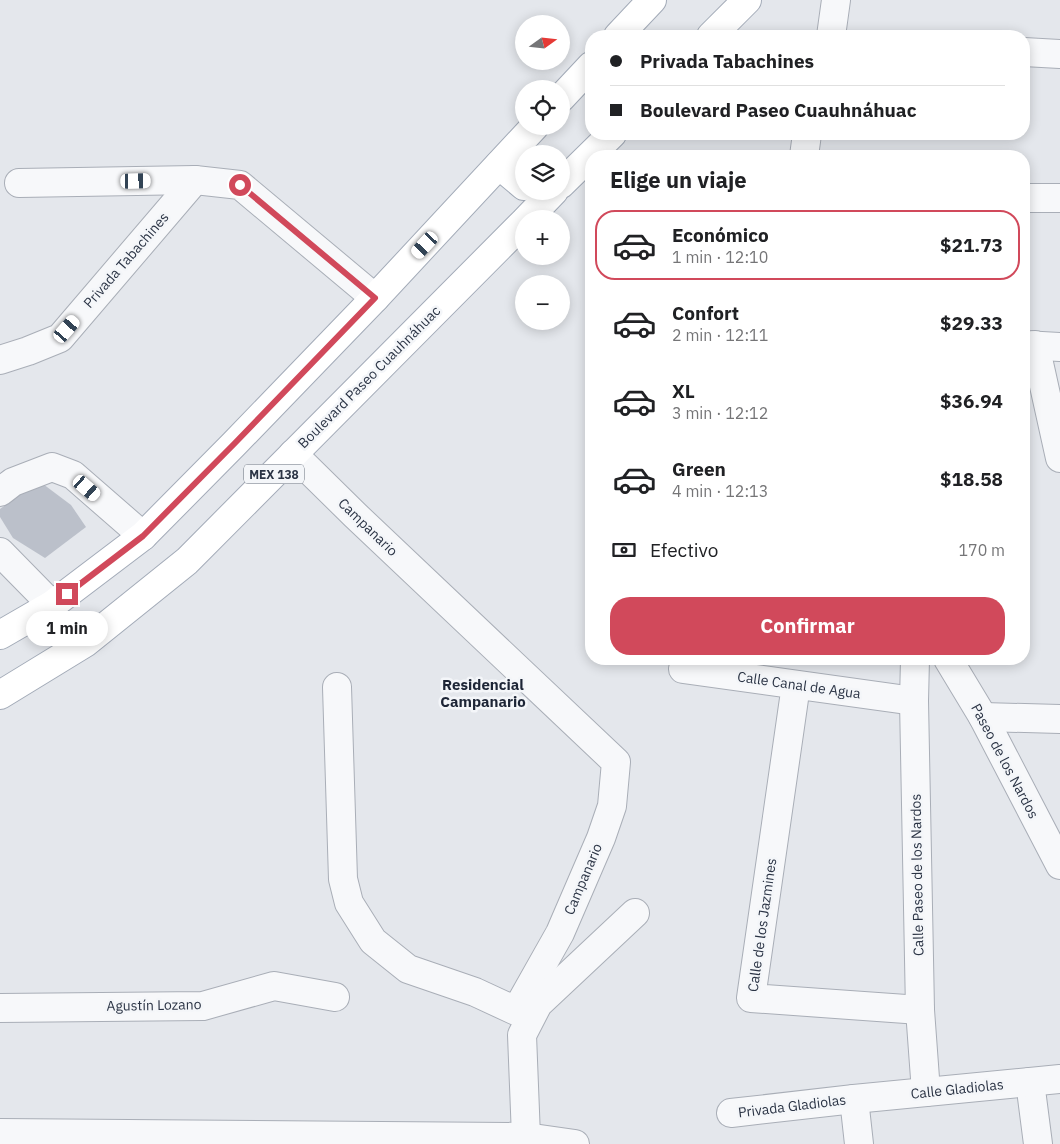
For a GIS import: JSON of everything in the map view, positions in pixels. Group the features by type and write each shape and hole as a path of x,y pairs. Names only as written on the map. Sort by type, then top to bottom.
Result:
{"main road":[{"path":"624,30 652,0"},
{"path":"717,30 747,0"},
{"path":"570,88 585,72"},
{"path":"0,635 52,605 143,536 375,298 527,135"},
{"path":"593,150 605,140"},
{"path":"570,170 585,157"},
{"path":"499,165 515,177"},
{"name":"Boulevard Paseo Cuauhnáhuac","path":"0,695 85,643 187,561 515,231"}],"street":[{"path":"833,30 836,0"},
{"path":"1030,52 1060,54"},
{"path":"19,183 195,180 240,185 375,298"},
{"name":"Privada Tabachines","path":"0,360 60,338 195,180"},
{"path":"1030,198 1060,198"},
{"path":"1040,346 1060,458"},
{"name":"Campanario","path":"293,454 354,515 616,762 612,806 601,838 560,933 516,1010 475,992 408,968 373,941 349,903 343,879 337,687"},
{"path":"0,492 13,482 52,467 73,475 143,536"},
{"path":"0,552 52,605"},
{"name":"Calle Paseo de los Nardos","path":"915,665 920,1010 926,1092"},
{"name":"Paseo de los Nardos","path":"952,665 983,717 1060,865"},
{"name":"Calle Canal de Agua","path":"683,669 914,701"},
{"name":"Calle de los Jazmines","path":"796,685 751,998 920,1010"},
{"path":"983,717 1060,719"},
{"path":"523,1140 522,1035 538,1004 635,913"},
{"name":"Agustín Lozano","path":"0,1008 203,1006 274,986 334,997"},
{"name":"Calle Gladiolas","path":"854,1099 1060,1079"},
{"path":"1030,1082 1038,1144"},
{"path":"854,1099 859,1144"},
{"name":"Privada Gladiolas","path":"731,1113 854,1099"},
{"path":"0,1133 523,1140 575,1144"}],"building":[{"path":"39,481 71,505 86,527 45,558 13,538 0,517 0,509"}],"district":[{"name":"Residencial Campanario","path":"483,692"}],"route":[{"path":"67,594 143,536 375,298 240,185"}]}
